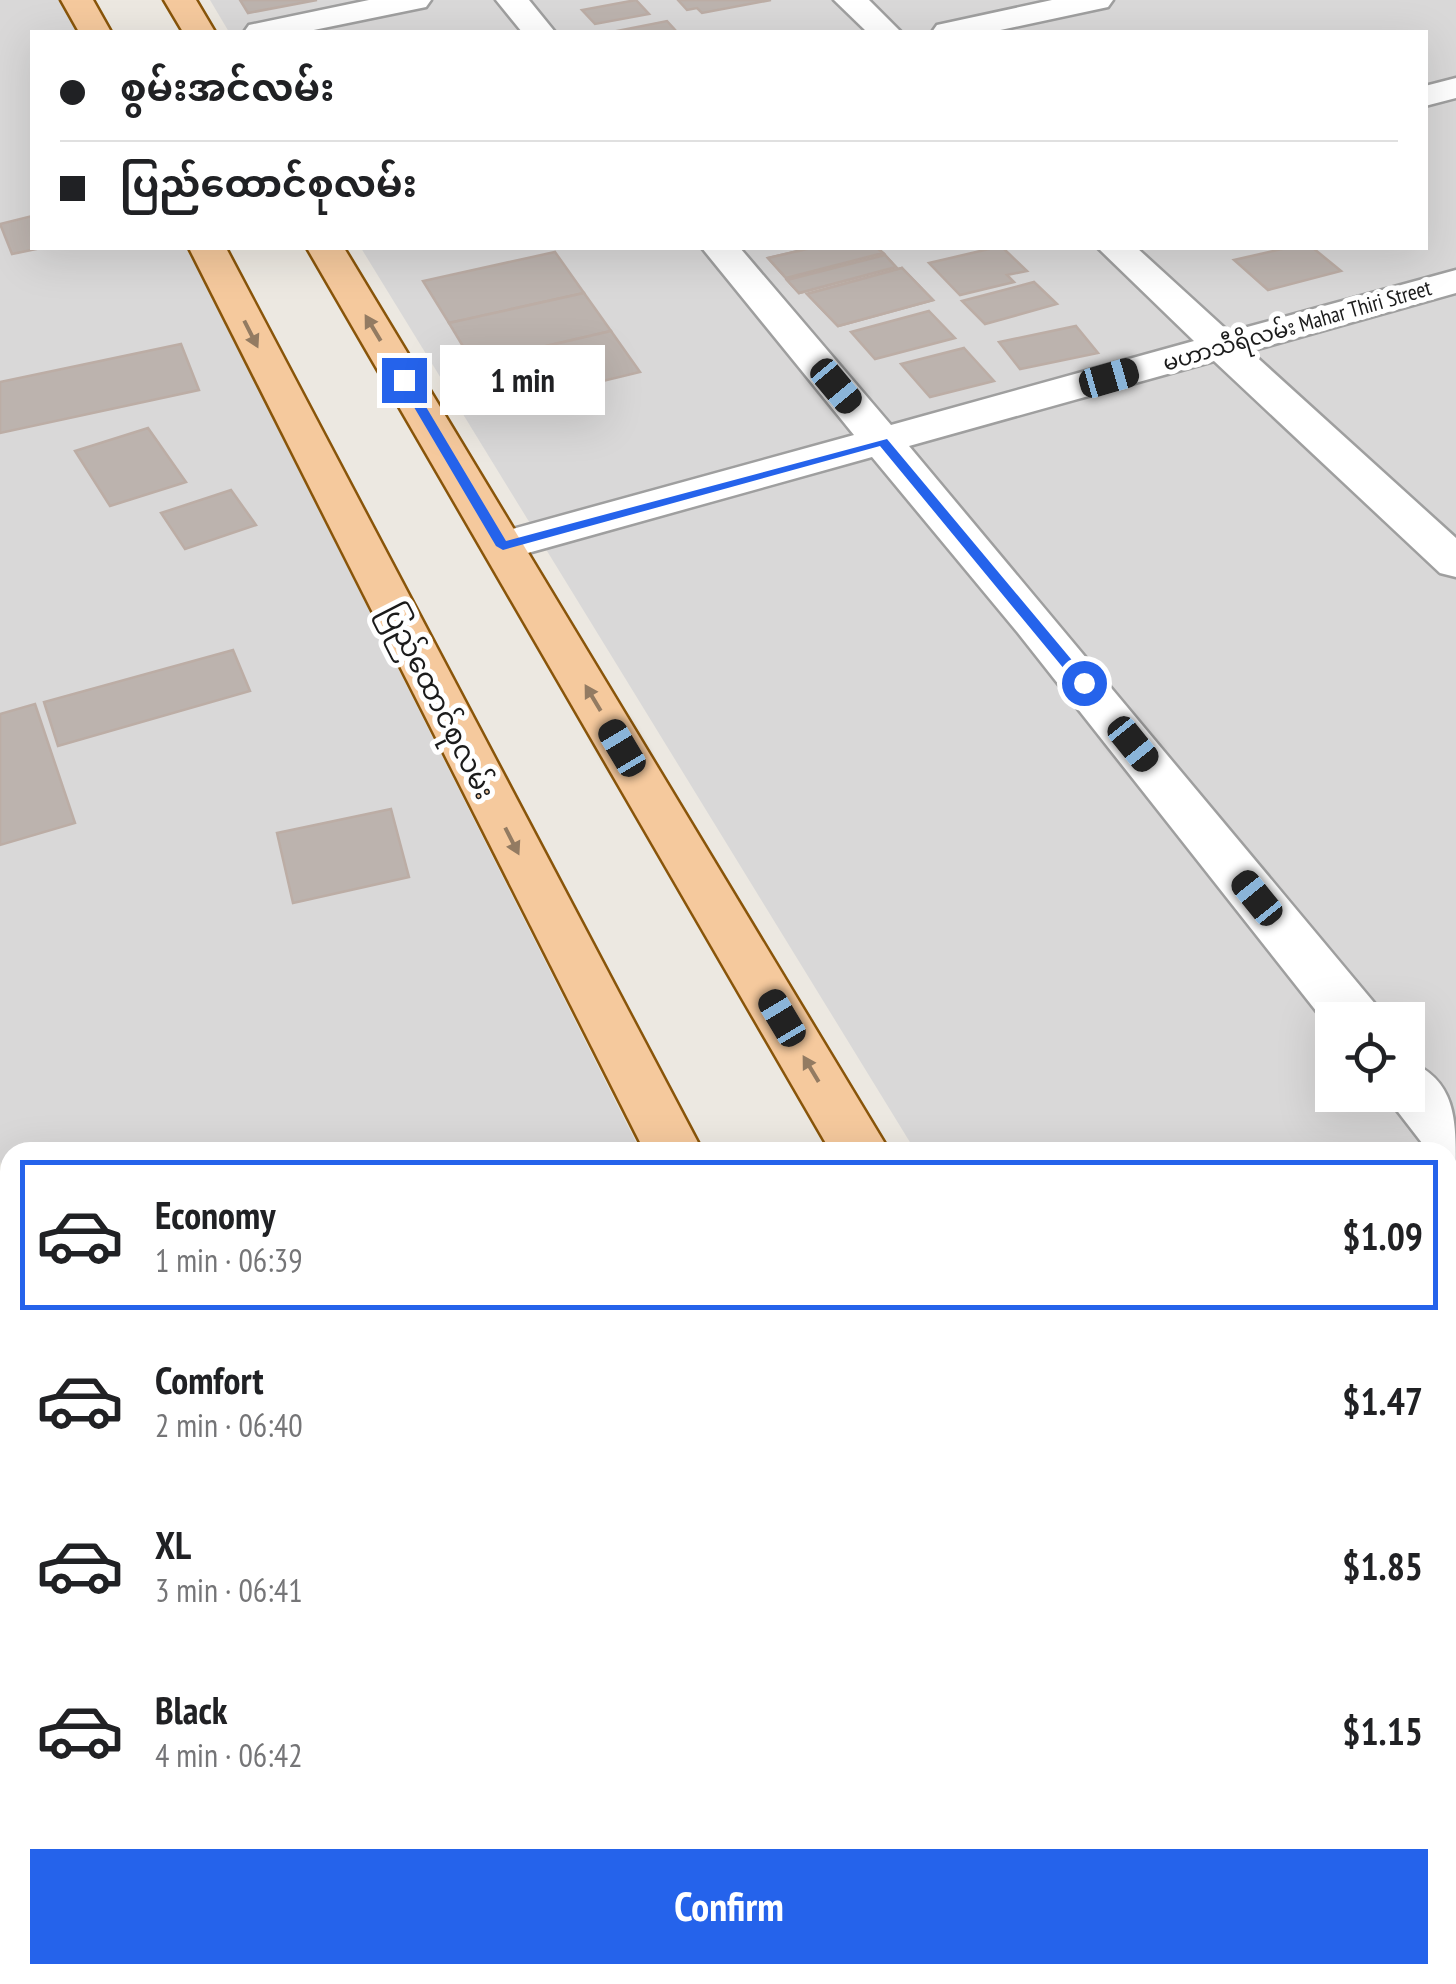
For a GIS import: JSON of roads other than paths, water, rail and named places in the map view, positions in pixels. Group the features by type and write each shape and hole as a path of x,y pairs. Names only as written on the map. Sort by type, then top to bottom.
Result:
{"main road":[{"path":"77,0 94,30"},
{"path":"180,0 198,30"},
{"name":"ပြည်ထောင်စုလမ်း","path":"207,250 669,1142"},
{"path":"326,250 855,1142"}],"street":[{"path":"270,30 415,0"},
{"path":"512,0 538,30"},
{"path":"850,0 883,30"},
{"path":"957,30 1097,0"},
{"path":"1428,95 1456,88"},
{"path":"722,250 1341,1002"},
{"path":"1118,250 1456,563"},
{"name":"မဟာသီရိလမ်း Mahar Thiri Street","path":"503,546 1456,281"},
{"path":"1425,1105 1454,1142"}]}
